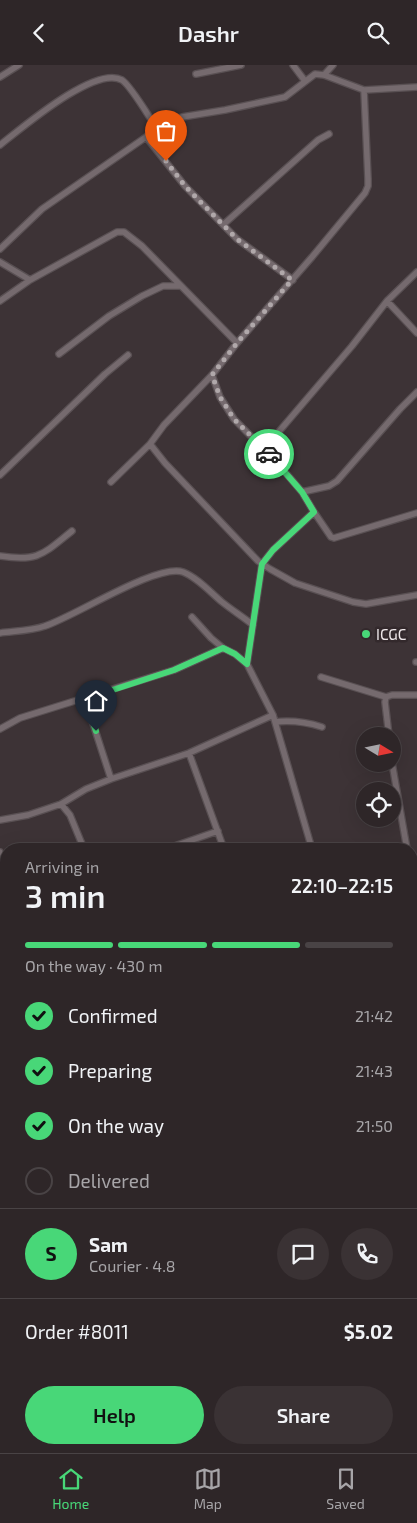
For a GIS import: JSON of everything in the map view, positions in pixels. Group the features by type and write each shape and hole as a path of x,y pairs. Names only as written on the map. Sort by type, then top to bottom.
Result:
{"street":[{"path":"0,77 19,65"},
{"path":"196,73 241,65"},
{"path":"293,65 305,81"},
{"path":"324,75 333,65"},
{"path":"0,249 42,209 167,121 285,97 315,74 324,75 364,90 417,87"},
{"path":"0,145 73,90 105,77 115,77 124,81 156,127"},
{"path":"111,482 150,445 164,425 212,375 365,193 368,186 364,90"},
{"path":"224,224 318,139 328,135"},
{"path":"146,137 185,186 237,239 292,280"},
{"path":"0,301 30,280 117,232 124,232 142,246 237,343"},
{"path":"0,262 30,280"},
{"path":"264,449 352,346 387,301 417,272"},
{"path":"58,354 109,316 142,296 163,286 180,286"},
{"path":"387,301 417,333"},
{"path":"0,475 105,374 128,355"},
{"path":"212,375 220,397 234,419 264,449 302,492 331,537 334,538 417,513"},
{"path":"302,492 329,486 338,481 417,392"},
{"path":"150,445 194,494 262,564 295,583 353,602 366,604 417,595"},
{"path":"247,664 262,564 273,550 314,512"},
{"path":"0,557 31,558 41,556 72,531"},
{"path":"0,633 30,630 46,626 122,589 163,573 174,571 182,572 196,579 223,603 253,625"},
{"path":"192,617 210,638 247,664 273,715 310,843"},
{"path":"0,729 20,718 174,670 223,648"},
{"path":"321,677 386,697 392,695 417,695"},
{"path":"386,697 388,727"},
{"path":"85,699 111,779"},
{"path":"0,820 28,815 61,804 86,789 188,753 273,715"},
{"path":"275,722 303,721 322,727"},
{"path":"188,753 222,843"},
{"path":"394,773 406,843"},
{"path":"61,804 70,815 82,843"},
{"path":"183,843 218,831"}],"way so far":[{"path":"166,161 185,186 237,239 274,264 292,280 256,320 212,375 220,397 234,419 269,454"}],"place":[{"name":"ICGC","path":"366,634"}],"route":[{"path":"96,731 85,699 174,670 223,648 235,654 247,664 262,564 273,550 314,512 302,492 269,454"}]}
